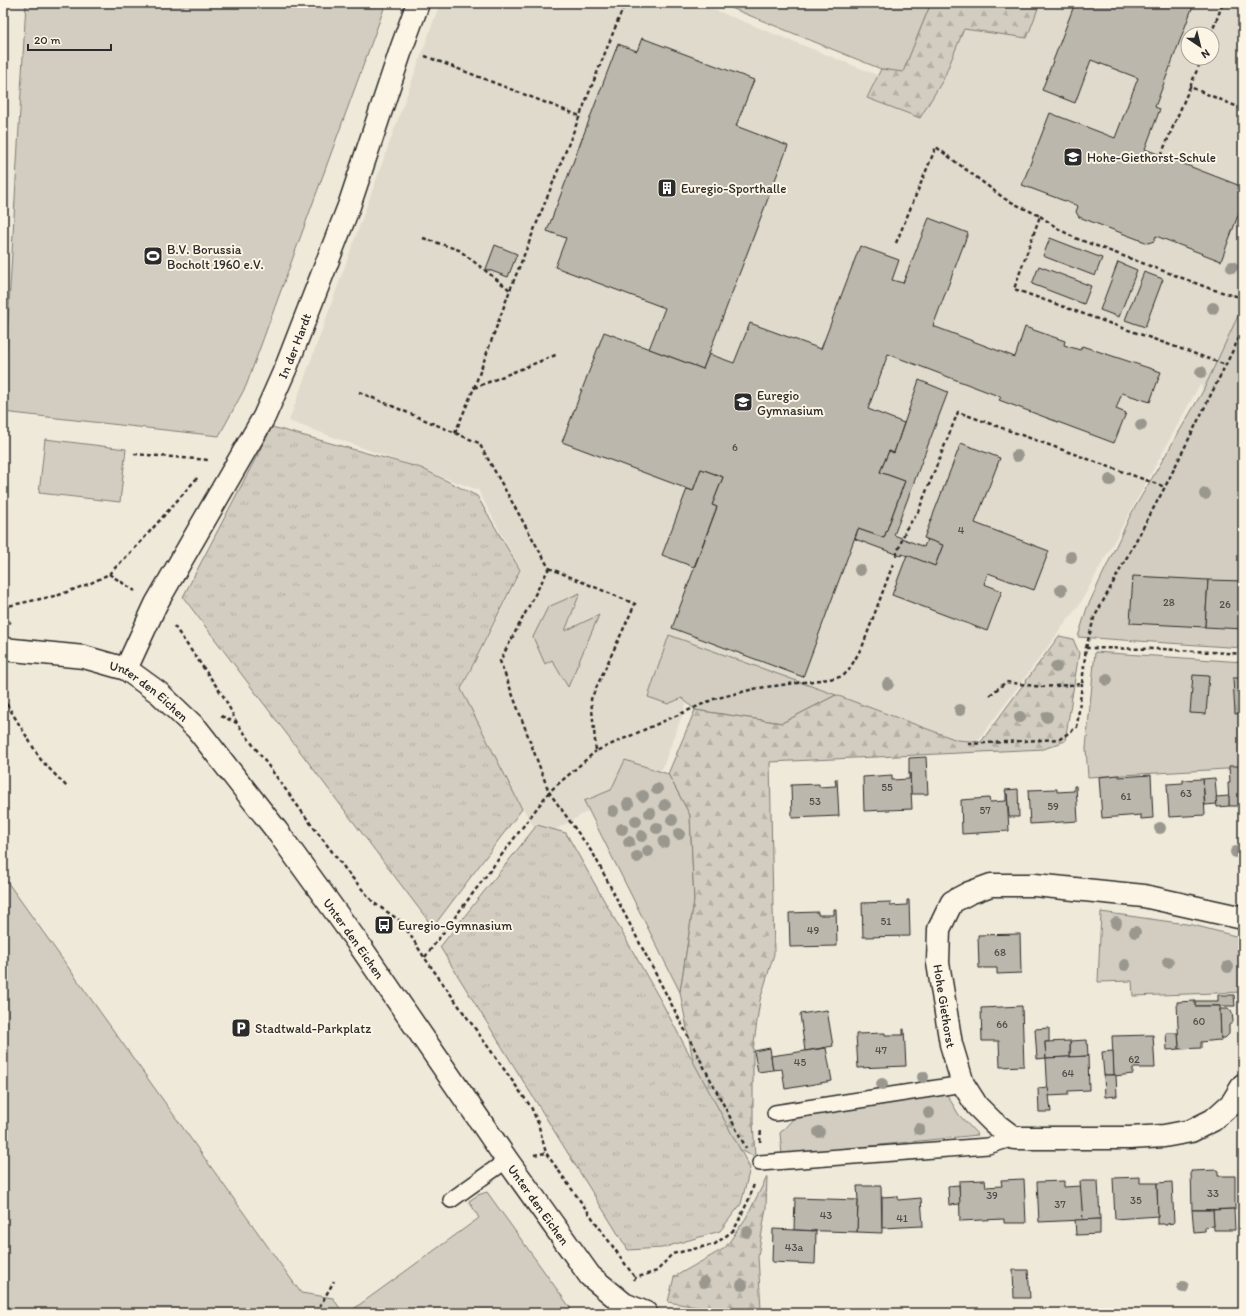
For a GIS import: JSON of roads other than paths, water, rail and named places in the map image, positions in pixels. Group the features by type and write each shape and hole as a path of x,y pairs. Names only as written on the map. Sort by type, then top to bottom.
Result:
{"street":[{"name":"In der Hardt","path":"126,669 156,604 264,417 287,365 348,206 418,3"},
{"name":"Unter den Eichen","path":"3,649 84,657 126,669 159,693 197,729 277,831 358,943 507,1160 590,1276 624,1304 646,1313"},
{"name":"Hohe Giethorst","path":"1014,1138 993,1122 977,1106 963,1084 951,1044 938,963 939,929 952,902 991,885 1035,884 1144,896 1243,918"},
{"path":"1014,1138 1130,1138 1164,1136 1191,1131 1213,1120 1232,1103 1243,1085"}],"lane":[{"path":"775,1113 963,1084"},
{"path":"760,1163 988,1146 1014,1138"},
{"path":"451,1200 507,1160"}],"place":[{"name":"Hohe-Giethorst-Schule","path":"1073,157"},
{"name":"Euregio-Sporthalle","path":"667,188"},
{"name":"B.V. Borussia Bocholt 1960 e.V.","path":"153,256"},
{"name":"Euregio Gymnasium","path":"743,402"},
{"name":"Euregio-Gymnasium","path":"384,925"},
{"name":"Stadtwald-Parkplatz","path":"241,1028"}]}
